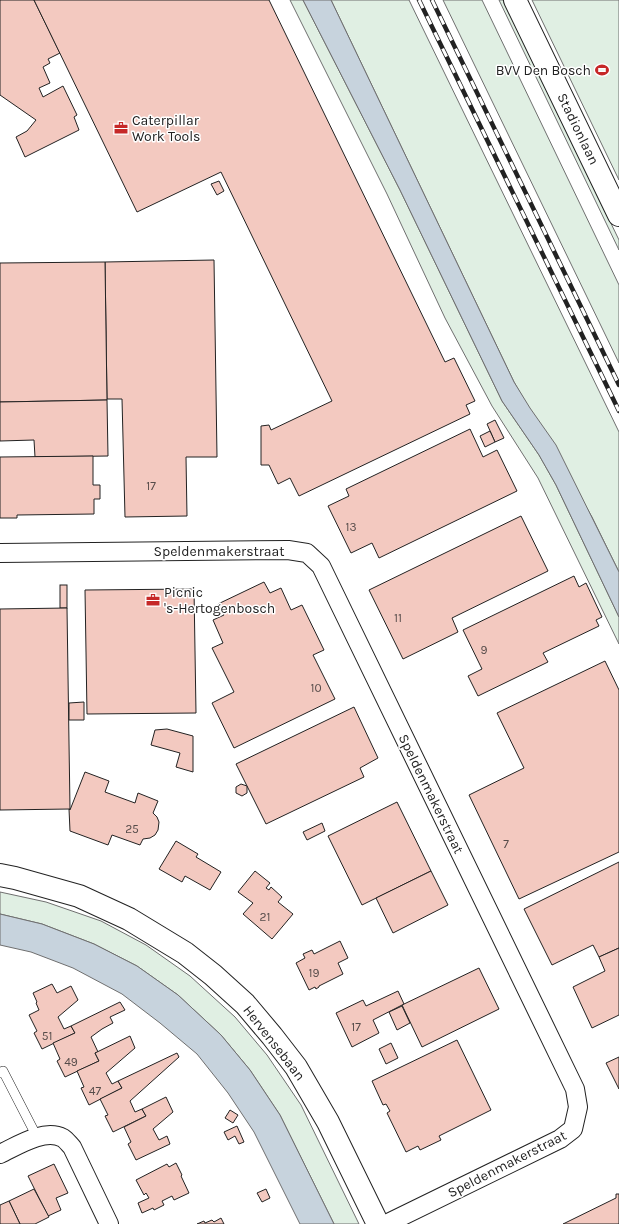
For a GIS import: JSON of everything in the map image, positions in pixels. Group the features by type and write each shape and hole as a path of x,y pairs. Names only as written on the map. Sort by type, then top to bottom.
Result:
{"street":[{"name":"Stadionlaan","path":"515,0 619,215"},
{"name":"Speldenmakerstraat","path":"0,553 288,550 307,553 321,566 575,1089 578,1107 573,1129 560,1139 386,1224"},
{"name":"Hervensebaan","path":"0,875 80,896 129,919 185,953 213,975 245,1004 296,1067 328,1122 378,1224"},
{"path":"0,1154 37,1137 51,1134 63,1138 72,1147 109,1224"}],"lane":[{"path":"0,1073 3,1071 37,1137"}],"green space":[{"path":"290,0 303,0 400,190 502,401 539,455 556,485 619,617 619,644 538,478 492,406 445,318 387,194"},
{"path":"331,0 409,0 619,432 619,572 592,517 514,382"},
{"path":"443,0 482,0 619,285 619,363"},
{"path":"499,0 503,0 619,240 619,250"},
{"name":"BVV Den Bosch","path":"532,0 619,0 619,180"},
{"path":"0,892 46,902 101,921 146,945 190,976 235,1017 267,1055 301,1105 359,1224 334,1224 280,1115 250,1070 221,1035 178,995 137,966 94,944 42,924 0,914"}],"shaded area":[{"path":"303,0 331,0 514,382 556,445 619,572 619,617 556,485 539,455 502,401 400,190"},
{"path":"0,914 42,924 94,944 137,966 178,995 221,1035 250,1070 280,1115 334,1224 300,1224 254,1132 228,1093 197,1054 122,994 73,968 31,952 0,945"}],"building":[{"path":"0,0 34,0 60,53 48,59 50,63 43,67 50,83 39,88 43,97 63,86 77,115 74,117 79,130 25,157 16,137 27,131 36,120 0,95"},
{"path":"34,0 269,0 445,362 454,358 475,401 466,405 470,414 299,496 290,478 278,484 269,465 261,465 261,426 269,425 271,430 332,401 221,172 137,212"},
{"path":"219,181 224,191 217,195 211,184"},
{"path":"214,260 217,457 186,457 187,516 125,517 122,399 107,399 105,262"},
{"path":"105,262 107,400 0,402 0,263"},
{"path":"107,400 108,456 35,457 34,440 0,441 0,402"},
{"path":"495,420 504,438 495,442 487,424"},
{"path":"470,429 483,457 497,450 517,491 379,558 372,543 351,553 328,506 349,496 346,489"},
{"path":"490,431 495,442 485,447 480,436"},
{"path":"93,456 93,485 100,485 100,499 94,499 94,514 17,515 17,518 0,518 0,457"},
{"path":"521,516 548,571 452,618 458,632 403,659 369,590"},
{"path":"574,576 579,587 586,583 602,617 596,620 599,626 543,653 548,662 478,696 468,676 482,669 463,630"},
{"path":"264,582 270,593 281,588 291,610 302,605 324,650 313,655 335,699 234,748 212,703 234,692 212,648 223,643 213,620 224,615 218,604"},
{"path":"60,585 67,585 67,608 60,608"},
{"path":"194,589 196,713 87,714 85,590"},
{"path":"67,608 70,809 0,810 0,609"},
{"path":"605,661 619,690 619,852 519,899 469,795 524,768 497,713"},
{"path":"84,702 84,720 69,720 69,703"},
{"path":"354,707 378,758 360,768 364,777 266,824 236,764"},
{"path":"167,729 193,736 193,772 176,767 180,753 151,745 155,730"},
{"path":"85,772 109,781 105,792 135,803 138,793 158,801 153,813 159,822 158,830 155,835 150,838 143,839 140,845 112,835 108,845 70,831 69,809 70,810"},
{"path":"241,784 247,786 247,793 242,796 236,793 236,787"},
{"path":"397,802 431,871 362,905 328,836"},
{"path":"322,823 325,831 307,840 303,832"},
{"path":"176,841 198,854 196,857 221,872 210,890 185,876 182,882 159,869"},
{"path":"619,862 619,948 599,957 593,945 552,965 524,909"},
{"path":"255,871 270,883 266,888 269,890 271,887 282,897 278,902 293,914 272,939 243,914 253,903 238,892"},
{"path":"431,871 448,905 393,933 376,898"},
{"path":"340,941 348,958 338,963 343,974 316,989 315,987 309,990 296,963 305,958 303,954 312,950 314,954"},
{"path":"619,948 619,1015 592,1028 573,987 605,971 599,957"},
{"path":"479,968 499,1009 422,1047 402,1005"},
{"path":"52,984 57,993 71,986 78,1000 58,1017 64,1029 71,1026 75,1033 42,1049 34,1033 37,1031 29,1015 39,1010 33,993"},
{"path":"398,991 404,1004 373,1020 379,1033 352,1047 336,1013 363,1000 366,1006"},
{"path":"120,1002 125,1010 110,1017 113,1023 91,1037 98,1052 95,1053 99,1061 65,1077 57,1061 60,1059 53,1043 75,1033 71,1026"},
{"path":"402,1006 410,1023 397,1030 389,1012"},
{"path":"130,1036 135,1048 106,1073 112,1084 118,1081 122,1088 89,1105 81,1088 84,1087 77,1071 99,1061 95,1053"},
{"path":"457,1040 491,1110 439,1136 441,1140 420,1150 418,1146 406,1152 387,1113 390,1111 386,1104 383,1105 372,1081"},
{"path":"391,1043 398,1058 386,1064 379,1049"},
{"path":"177,1053 179,1057 130,1101 135,1112 142,1109 146,1116 113,1132 105,1116 108,1115 100,1099 122,1088 118,1081"},
{"path":"619,1057 619,1089 606,1063"},
{"path":"166,1097 173,1112 153,1129 159,1140 167,1136 170,1144 136,1160 128,1144 131,1142 124,1127 146,1116 142,1109"},
{"path":"230,1110 238,1115 233,1123 225,1118"},
{"path":"237,1126 244,1142 239,1144 235,1136 228,1140 224,1132"},
{"path":"176,1163 189,1193 174,1200 172,1196 162,1201 164,1205 154,1210 153,1208 142,1213 138,1203 149,1198 146,1193 144,1195 136,1180 167,1164 169,1167"},
{"path":"54,1164 68,1193 56,1198 61,1210 48,1216 28,1176"},
{"path":"34,1189 49,1217 35,1224 20,1224 9,1201"},
{"path":"266,1189 270,1198 262,1202 257,1193"},
{"path":"616,1194 619,1194 619,1224 563,1224 616,1198"},
{"path":"9,1201 20,1224 0,1224 0,1205"},
{"path":"221,1218 224,1224 197,1224 212,1220 214,1222"}],"railway":[{"path":"419,0 619,411"},
{"path":"432,0 619,385"}],"place":[{"name":"BVV Den Bosch","path":"602,70"},
{"name":"Caterpillar Work Tools","path":"121,128"},
{"name":"Picnic 's-Hertogenbosch","path":"153,600"}]}
